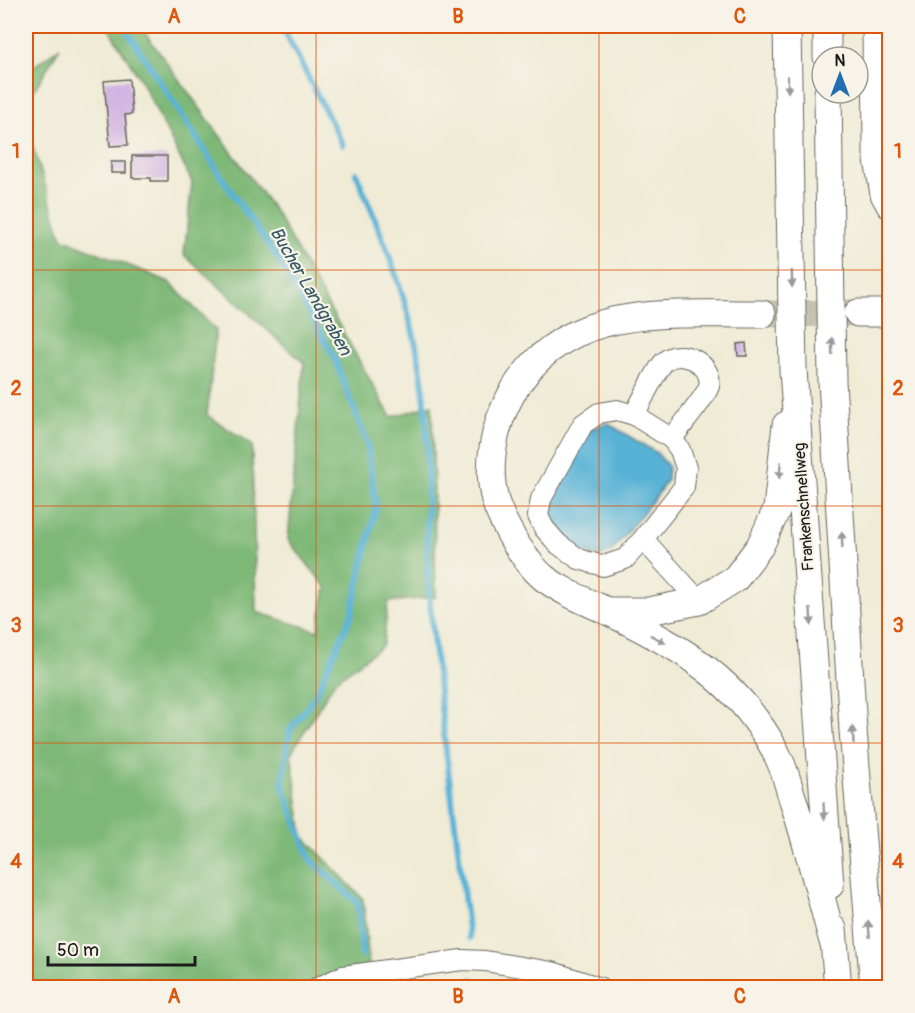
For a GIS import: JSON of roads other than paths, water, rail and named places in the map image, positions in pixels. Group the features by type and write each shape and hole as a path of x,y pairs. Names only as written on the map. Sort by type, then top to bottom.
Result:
{"highway":[{"name":"Frankenschnellweg","path":"787,26 794,370 838,987"},
{"path":"827,26 827,45"},
{"path":"876,26 878,154 884,194 890,205"},
{"path":"828,105 833,393 853,730 874,987"},
{"path":"858,313 890,313"},
{"path":"762,314 622,318 583,330 549,348 520,379 505,405 494,439 491,469 494,500 505,526 527,560 542,576 563,592 606,611 702,664 721,680 754,718 780,760 802,828 834,945"},
{"path":"606,611 649,611 699,601 736,578 760,546 777,510 794,370"}],"street":[{"path":"634,414 665,361 676,356 690,357 705,366 710,377 709,388 672,439"},
{"path":"617,410 634,414 672,439 680,450 686,468 684,487 625,559 603,566 579,559 558,544 544,528 538,516 541,499 583,424 598,412 617,410"},
{"path":"643,539 699,601"},
{"path":"317,987 343,976 462,960 485,960 552,972 602,987"}],"water":[{"path":"607,423 657,453 668,466 667,480 658,494 612,551 600,557 570,548 545,515 549,497 590,429"}],"waterway":[{"name":"Bucher Landgraben","path":"124,26 234,196 280,261 334,357 367,443 376,507 351,616 315,696 290,730 282,784 310,859 358,903 362,955"},
{"path":"282,26 343,145"},
{"path":"356,173 407,309 420,366 426,420 427,552 430,604 469,938"},
{"path":"472,979 475,983 485,985"}],"tunnel":[{"path":"762,314 854,313"}]}
